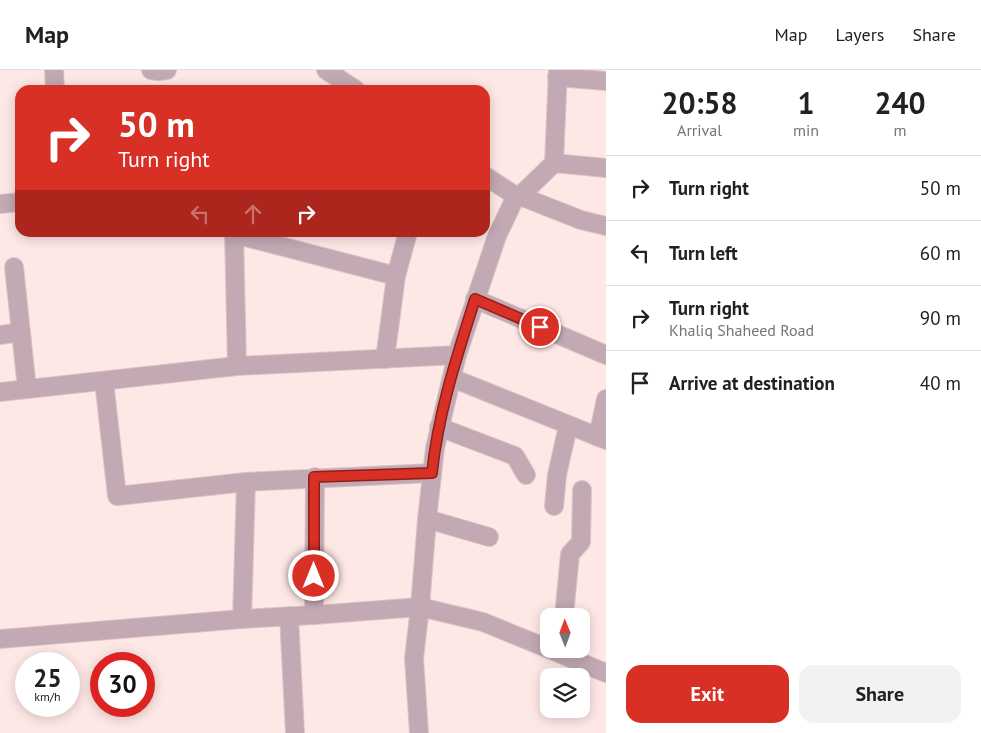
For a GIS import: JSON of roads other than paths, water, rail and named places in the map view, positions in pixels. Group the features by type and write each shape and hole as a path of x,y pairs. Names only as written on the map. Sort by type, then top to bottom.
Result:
{"street":[{"path":"54,70 55,85"},
{"path":"151,70 167,70"},
{"path":"326,70 348,85"},
{"path":"419,733 414,658 427,519 439,426 457,355 496,236 518,196 554,163 557,74 606,81"},
{"path":"554,163 606,168"},
{"path":"490,179 518,196 581,220 606,226"},
{"path":"0,204 15,202"},
{"path":"234,237 237,366"},
{"path":"249,237 396,276"},
{"path":"385,359 396,276 407,237"},
{"path":"14,267 26,390"},
{"path":"475,299 606,355"},
{"path":"0,335 21,332"},
{"path":"0,392 237,366 457,355"},
{"path":"452,378 602,439 606,400"},
{"path":"104,381 117,496 246,482 314,477 432,473"},
{"path":"439,426 515,456 526,475"},
{"path":"554,506 557,475 568,426"},
{"path":"314,477 314,615"},
{"path":"242,619 246,482"},
{"path":"565,608 570,554 580,542 582,490"},
{"path":"427,519 489,537"},
{"path":"0,639 242,619 420,607 483,622 540,644"},
{"path":"290,616 295,733"},
{"path":"574,658 606,672"}]}
